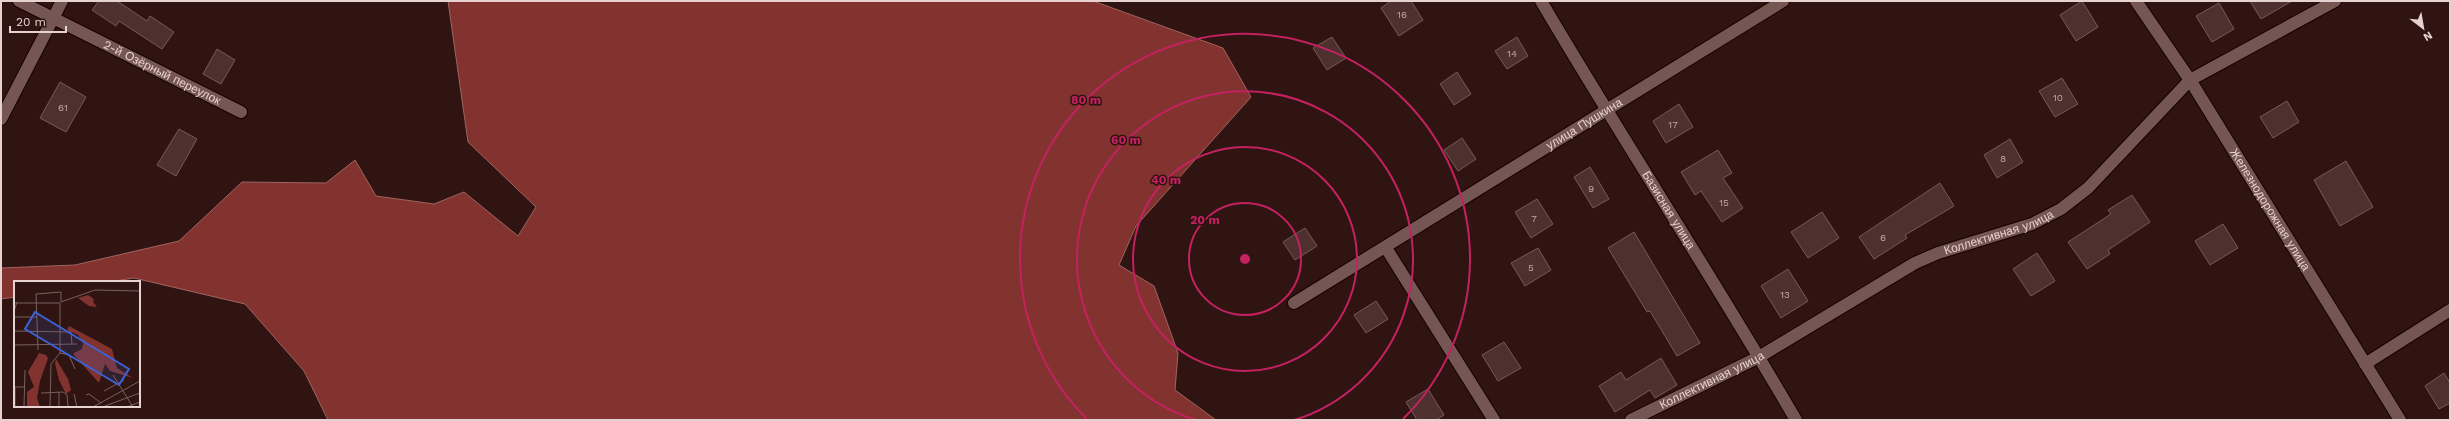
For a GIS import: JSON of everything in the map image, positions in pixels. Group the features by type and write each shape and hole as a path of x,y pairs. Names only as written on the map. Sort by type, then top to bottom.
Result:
{"street":[{"name":"2-й Озёрный переулок","path":"19,1 241,112"},
{"path":"1,119 62,1"},
{"name":"Базисная улица","path":"1541,1 1606,112 1759,357 1796,420"},
{"name":"улица Пушкина","path":"1294,303 1386,248 1783,1"},
{"name":"Железнодорожная улица","path":"2136,1 2190,80 2400,420"},
{"name":"Коллективная улица","path":"1631,420 1759,357 1915,263 1938,253 2032,224 2060,209 2088,188 2190,80 2335,1"},
{"path":"1386,248 1494,420"},
{"path":"2365,364 2450,310"}],"shaded area":[{"path":"448,1 1093,1 1223,48 1251,97 1136,226 1119,265 1154,286 1178,353 1175,390 1216,420 328,420 304,371 245,304 134,278 114,281 14,281 14,297 1,299 1,268 75,265 179,241 242,182 326,183 355,160 376,196 434,204 464,192 518,236 536,207 468,142"}],"building":[{"path":"99,1 117,1 147,21 150,16 174,32 162,49 119,21 116,26 92,10"},
{"path":"1391,1 1411,1 1423,20 1399,36 1381,8"},
{"path":"2082,1 2098,27 2076,41 2060,15"},
{"path":"2250,1 2292,1 2261,19"},
{"path":"2219,3 2234,29 2212,42 2196,16"},
{"path":"1332,37 1346,58 1327,70 1313,48"},
{"path":"1517,37 1528,56 1507,69 1495,51"},
{"path":"217,49 235,60 221,84 203,74"},
{"path":"1457,72 1471,94 1454,105 1440,84"},
{"path":"2062,78 2078,104 2055,117 2039,91"},
{"path":"60,82 86,97 66,132 40,118"},
{"path":"2287,101 2299,122 2273,138 2260,117"},
{"path":"1679,104 1693,127 1666,143 1653,121"},
{"path":"179,129 197,139 176,176 157,165"},
{"path":"1462,138 1476,159 1458,171 1444,150"},
{"path":"2010,139 2023,162 1997,178 1984,155"},
{"path":"1718,150 1732,173 1723,178 1743,208 1722,222 1701,191 1695,195 1681,172"},
{"path":"2346,161 2373,207 2340,226 2314,180"},
{"path":"1590,167 1609,199 1593,208 1574,177"},
{"path":"1940,183 1954,206 1905,235 1907,238 1874,259 1859,237"},
{"path":"2132,195 2150,222 2108,250 2110,254 2087,269 2068,242 2111,214 2108,210"},
{"path":"1537,199 1553,224 1531,238 1515,212"},
{"path":"1822,212 1839,238 1808,258 1791,232"},
{"path":"2223,224 2238,248 2210,265 2195,241"},
{"path":"1305,228 1317,246 1295,260 1283,242"},
{"path":"1634,232 1700,343 1677,356 1650,311 1647,312 1608,248"},
{"path":"1538,248 1551,270 1525,286 1511,263"},
{"path":"2037,253 2055,281 2031,296 2013,269"},
{"path":"1788,269 1808,301 1781,318 1761,286"},
{"path":"1376,301 1388,319 1366,333 1354,315"},
{"path":"1504,342 1521,368 1498,381 1482,355"},
{"path":"1661,358 1677,385 1655,398 1650,390 1615,412 1599,386 1621,372 1626,380"},
{"path":"2444,373 2450,383 2450,403 2439,409 2425,386"},
{"path":"1428,389 1444,415 1436,420 1417,420 1406,402"}]}
